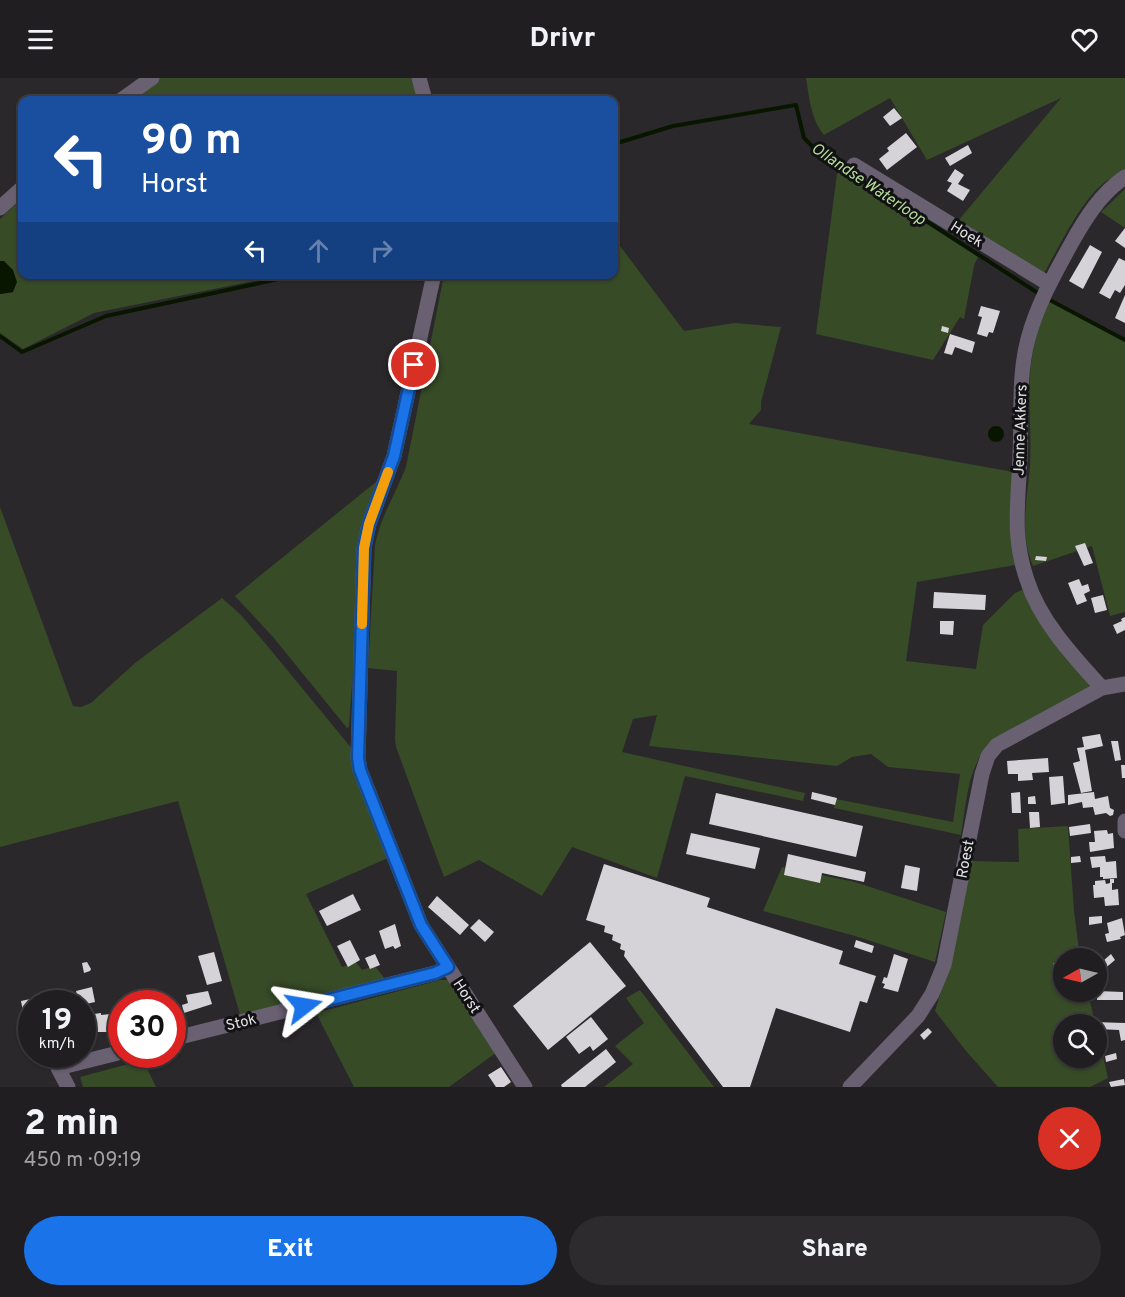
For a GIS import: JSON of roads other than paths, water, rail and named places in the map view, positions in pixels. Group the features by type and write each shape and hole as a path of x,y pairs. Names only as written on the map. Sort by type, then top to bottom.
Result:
{"street":[{"path":"127,96 152,78"},
{"path":"420,78 424,96"},
{"name":"Hoek","path":"854,165 1044,293"},
{"name":"Jenne Akkers","path":"1102,687 1078,662 1039,607 1027,581 1018,547 1016,517 1022,373 1027,340 1044,293 1088,215 1113,185 1125,177"},
{"path":"0,208 18,192"},
{"name":"Horst","path":"433,279 394,456 369,524 364,548 358,745 360,770 421,925 525,1087"},
{"name":"Roest","path":"850,1087 918,1016 932,994 944,965 982,774 988,756 997,745 1102,687 1125,684"},
{"path":"1125,821 1125,831"},
{"name":"Stok","path":"186,1035 435,973 448,967"},
{"path":"68,1087 58,1068 108,1056"}],"waterway":[{"name":"Ollandse Waterloop","path":"618,143 673,126 796,105 804,138 816,150 1041,295"},
{"name":"Ollandse Waterloop","path":"0,336 22,352 106,316 279,279"},
{"name":"Ollandse Waterloop","path":"1048,299 1125,340"}]}
